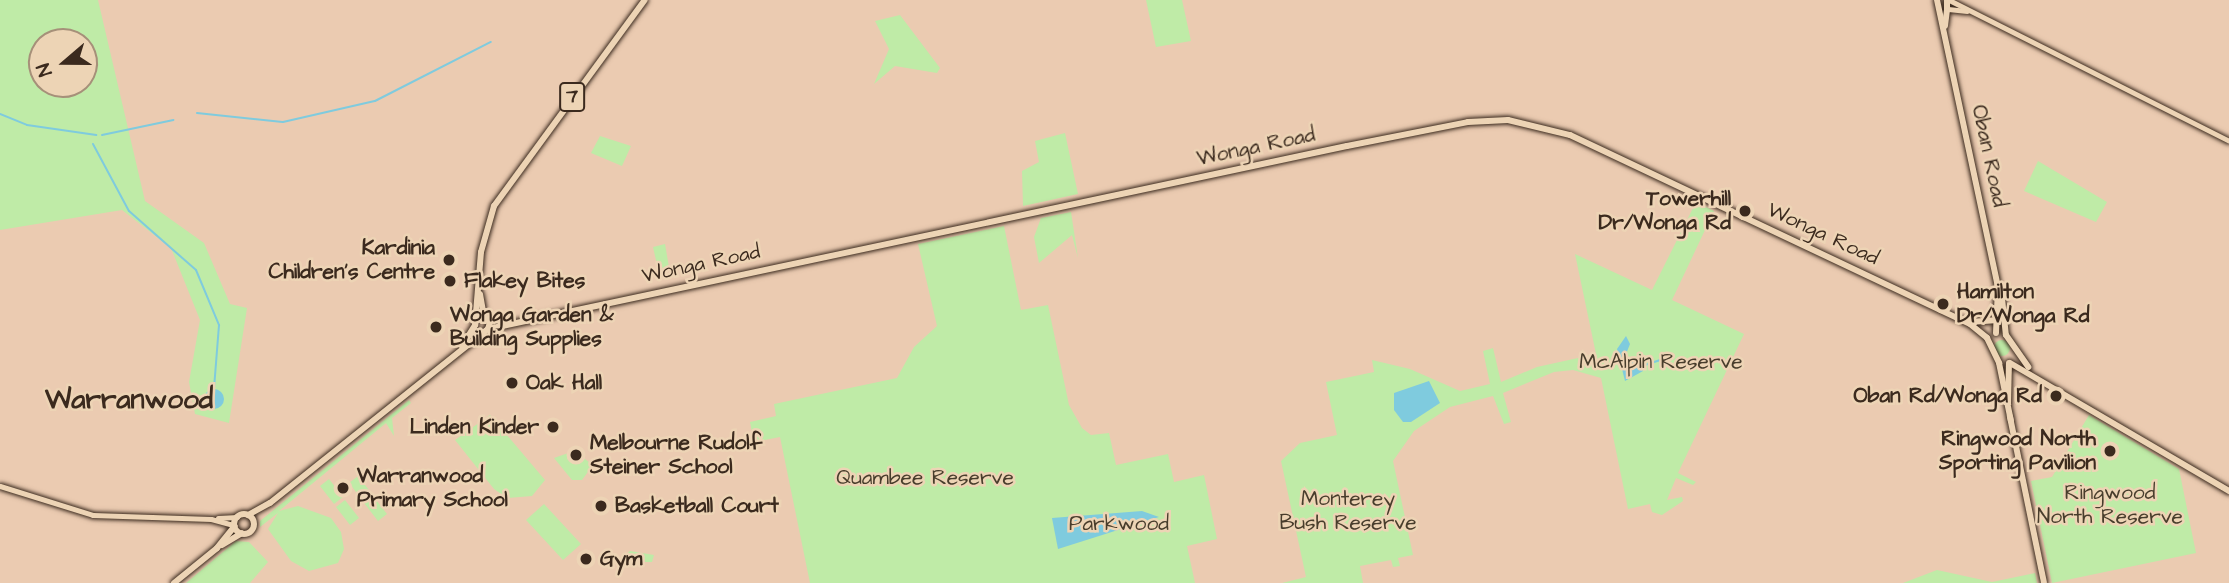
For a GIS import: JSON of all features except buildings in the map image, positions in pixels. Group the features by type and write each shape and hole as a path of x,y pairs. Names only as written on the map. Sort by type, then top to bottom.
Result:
{"main road":[{"name":"7","path":"476,323 483,239 501,194 645,0"},
{"name":"Oban Road","path":"1944,32 1948,0"},
{"name":"Oban Road","path":"1938,3 2006,335 2012,353 2010,363"},
{"path":"1938,3 1947,10"},
{"name":"Wonga Road","path":"248,515 270,503 487,325 517,321 1335,149 1494,120 1529,123 1570,135 1968,323 2006,335"},
{"name":"Oban Road","path":"1996,359 1998,287"},
{"name":"7","path":"479,292 487,325"},
{"path":"1968,323 1983,324 1998,320"},
{"path":"476,323 487,325"},
{"path":"476,323 487,325"},
{"name":"Wonga Road","path":"462,346 476,323"},
{"path":"1968,323 1986,337 1996,359 2045,583"},
{"path":"2006,335 2033,373"},
{"path":"1996,359 2033,373 2229,491"},
{"path":"2010,363 2007,374 2011,421"},
{"path":"2007,374 2033,373"},
{"name":"Wonga Road","path":"254,524 270,503"},
{"name":"7","path":"217,548 234,526 237,517 248,515"},
{"path":"248,515 254,524"},
{"name":"7","path":"174,583 217,548 242,533 250,532 254,524"},
{"path":"234,526 242,533"}],"street":[{"path":"1948,0 2229,141"},
{"path":"1947,10 1970,11"},
{"path":"0,486 93,515 211,519 237,517"},
{"path":"211,519 234,526"}],"green space":[{"path":"0,0 98,0 145,201 204,243 230,304 247,308 229,423 195,414 189,382 200,320 171,248 122,210 0,230"},
{"path":"1146,0 1182,0 1191,41 1156,47"},
{"path":"900,15 940,68 937,73 895,66 874,84 889,49 875,21"},
{"path":"1065,133 1078,194 1023,206 1022,171 1039,162 1035,141"},
{"path":"600,136 631,146 622,166 591,153"},
{"path":"2038,161 2107,202 2096,222 2024,191"},
{"path":"1696,202 1714,211 1672,300 1744,334 1678,473 1696,482 1693,485 1676,478 1667,500 1682,497 1683,501 1662,515 1652,512 1650,504 1628,509 1601,378 1573,370 1554,372 1503,393 1511,422 1504,424 1493,396 1450,407 1414,431 1393,461 1413,555 1398,558 1400,566 1393,567 1391,560 1360,566 1363,583 1282,583 1306,577 1281,461 1300,443 1337,435 1326,382 1374,372 1372,360 1410,369 1460,391 1490,384 1483,351 1493,348 1501,382 1537,367 1596,354 1575,254 1652,290"},
{"path":"1071,212 1078,258 1072,235 1039,263 1034,237 1041,218"},
{"name":"Quambee Reserve","path":"1004,226 1021,310 1048,305 1069,405 1082,428 1091,435 1109,433 1116,465 1168,454 1174,482 1204,475 1217,539 1187,546 1195,583 810,583 780,437 754,442 750,422 776,416 774,404 897,378 914,347 937,326 918,244"},
{"path":"665,244 669,267 658,269 653,247"},
{"path":"2002,340 2008,342 2008,354 2002,356 1996,354 1994,348 1996,342"},
{"path":"409,400 411,403 392,418 394,436 386,423 279,511 298,506 331,518 341,532 344,549 338,563 309,571 291,561 268,529 278,513 260,527 260,521"},
{"path":"490,415 545,480 532,496 507,498 494,489 455,440"},
{"name":"Ringwood North Reserve","path":"2089,415 2179,469 2196,553 2052,583 2031,481 2052,477"},
{"path":"574,451 593,465 582,480 572,480 554,458"},
{"path":"358,476 372,494 363,501 349,483"},
{"path":"329,479 343,497 334,504 320,486"},
{"path":"373,496 387,514 378,521 364,503"},
{"path":"345,500 359,518 350,525 336,507"},
{"path":"544,504 581,544 563,560 526,520"},
{"path":"236,541 249,542 268,562 250,583 186,583"},
{"path":"630,551 654,555 652,562 616,562"},
{"path":"1937,570 1992,582 2035,573 2037,583 1903,583"}],"water":[{"path":"1626,336 1630,344 1626,354 1629,359 1639,358 1643,371 1625,381 1617,349"},
{"path":"1429,381 1440,403 1411,422 1403,422 1394,410 1394,393"},
{"path":"214,389 221,392 224,399 221,406 214,409 207,406 204,399 207,392"},
{"path":"1142,511 1159,517 1058,549 1052,518"}],"waterway":[{"path":"197,113 283,122 375,101 491,42"},
{"path":"0,114 27,125 96,135"},
{"path":"102,135 173,120"},
{"path":"93,144 129,211 196,270 219,325 214,388"},
{"path":"1642,366 1661,360"}],"place":[{"name":"Towerhill Dr/Wonga Rd","path":"1745,211"},
{"name":"Kardinia Children's Centre","path":"449,260"},
{"name":"Flakey Bites","path":"450,281"},
{"name":"Hamilton Dr/Wonga Rd","path":"1943,304"},
{"name":"Wonga Garden & Building Supplies","path":"436,327"},
{"name":"Oak Hall","path":"512,383"},
{"name":"Oban Rd/Wonga Rd","path":"2056,396"},
{"name":"Linden Kinder","path":"553,427"},
{"name":"Ringwood North Sporting Pavilion","path":"2110,451"},
{"name":"Melbourne Rudolf Steiner School","path":"576,455"},
{"name":"Warranwood Primary School","path":"343,488"},
{"name":"Basketball Court","path":"601,506"},
{"name":"Gym","path":"586,559"}],"district":[{"name":"Warranwood","path":"129,400"}],"park label":[{"name":"McAlpin Reserve","path":"1661,362"},
{"name":"Monterey Bush Reserve","path":"1348,511"},
{"name":"Parkwood","path":"1119,524"}]}
